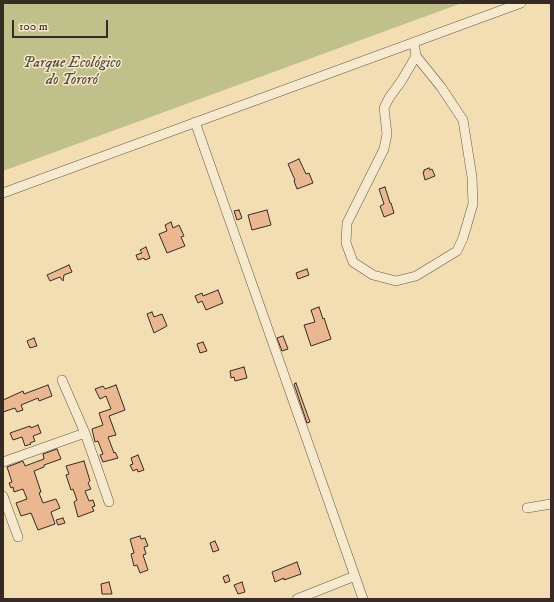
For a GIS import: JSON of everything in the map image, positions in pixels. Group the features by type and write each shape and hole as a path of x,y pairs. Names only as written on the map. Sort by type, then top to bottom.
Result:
{"street":[{"path":"3,193 521,3"},
{"path":"414,42 416,56 441,87 463,120 472,177 473,204 463,238 457,251 416,276 396,281 372,275 353,262 346,243 346,223 384,149 387,134 384,108 416,56"},
{"path":"195,122 363,599"},
{"path":"62,380 85,433 109,502"},
{"path":"3,462 85,433"},
{"path":"3,496 18,537"},
{"path":"527,508 551,504"},
{"path":"297,599 355,576"}],"green space":[{"name":"Parque Ecológico do Tororó","path":"3,3 462,3 3,171"}],"building":[{"path":"299,159 306,174 309,173 313,183 297,189 288,164"},
{"path":"429,168 430,170 432,169 435,176 425,180 423,172"},
{"path":"385,187 394,213 384,217 380,206 384,204 379,189"},
{"path":"239,210 242,218 237,220 234,211"},
{"path":"267,210 271,225 252,230 248,215"},
{"path":"171,222 173,228 179,225 184,236 181,237 185,246 167,253 159,234 167,231 165,225"},
{"path":"146,247 150,258 138,260 136,255 142,253 140,250"},
{"path":"69,265 72,272 64,275 63,281 60,277 50,281 47,275"},
{"path":"307,269 309,275 298,279 296,273"},
{"path":"218,290 223,303 206,310 202,301 198,303 195,296 202,293 203,296"},
{"path":"319,307 331,339 311,346 304,325 315,322 311,310"},
{"path":"152,312 154,317 162,314 167,326 154,333 147,314"},
{"path":"283,336 288,349 282,351 277,338"},
{"path":"34,338 37,346 30,348 27,341"},
{"path":"203,342 207,351 200,353 197,344"},
{"path":"244,367 247,378 235,381 234,377 231,378 230,371"},
{"path":"296,383 310,422 307,423 294,384"},
{"path":"48,385 52,396 39,401 38,398 21,405 23,410 17,412 15,408 3,412 3,400 23,391 24,394"},
{"path":"116,385 125,410 109,416 116,435 108,437 114,453 115,452 118,458 103,462 100,455 103,454 98,441 95,442 92,429 103,425 99,413 111,409 106,396 100,399 95,389 103,386 105,389"},
{"path":"38,425 41,433 33,436 35,441 30,443 31,444 25,446 22,437 13,440 10,433 30,426 31,428"},
{"path":"57,449 61,459 44,465 44,467 34,471 43,503 56,499 60,508 51,512 55,524 38,530 31,513 21,516 16,503 27,499 23,489 14,492 13,487 11,488 9,483 12,482 7,467 23,461 25,466 44,459 43,454"},
{"path":"138,455 144,470 138,472 137,469 133,471 130,465 133,464 131,458"},
{"path":"84,461 90,481 88,483 91,489 85,491 89,501 93,500 95,506 92,507 94,511 78,517 74,502 77,500 73,489 71,490 66,475 69,474 66,466"},
{"path":"63,518 65,523 58,525 56,520"},
{"path":"140,536 141,539 145,538 148,546 144,547 146,554 143,555 148,570 140,573 137,565 134,566 131,554 134,553 130,539"},
{"path":"215,541 219,550 213,552 210,543"},
{"path":"297,562 301,574 275,582 272,572"},
{"path":"228,575 230,581 225,583 223,577"},
{"path":"109,582 112,594 102,594 101,584"},
{"path":"242,582 245,592 238,594 234,585"}]}
